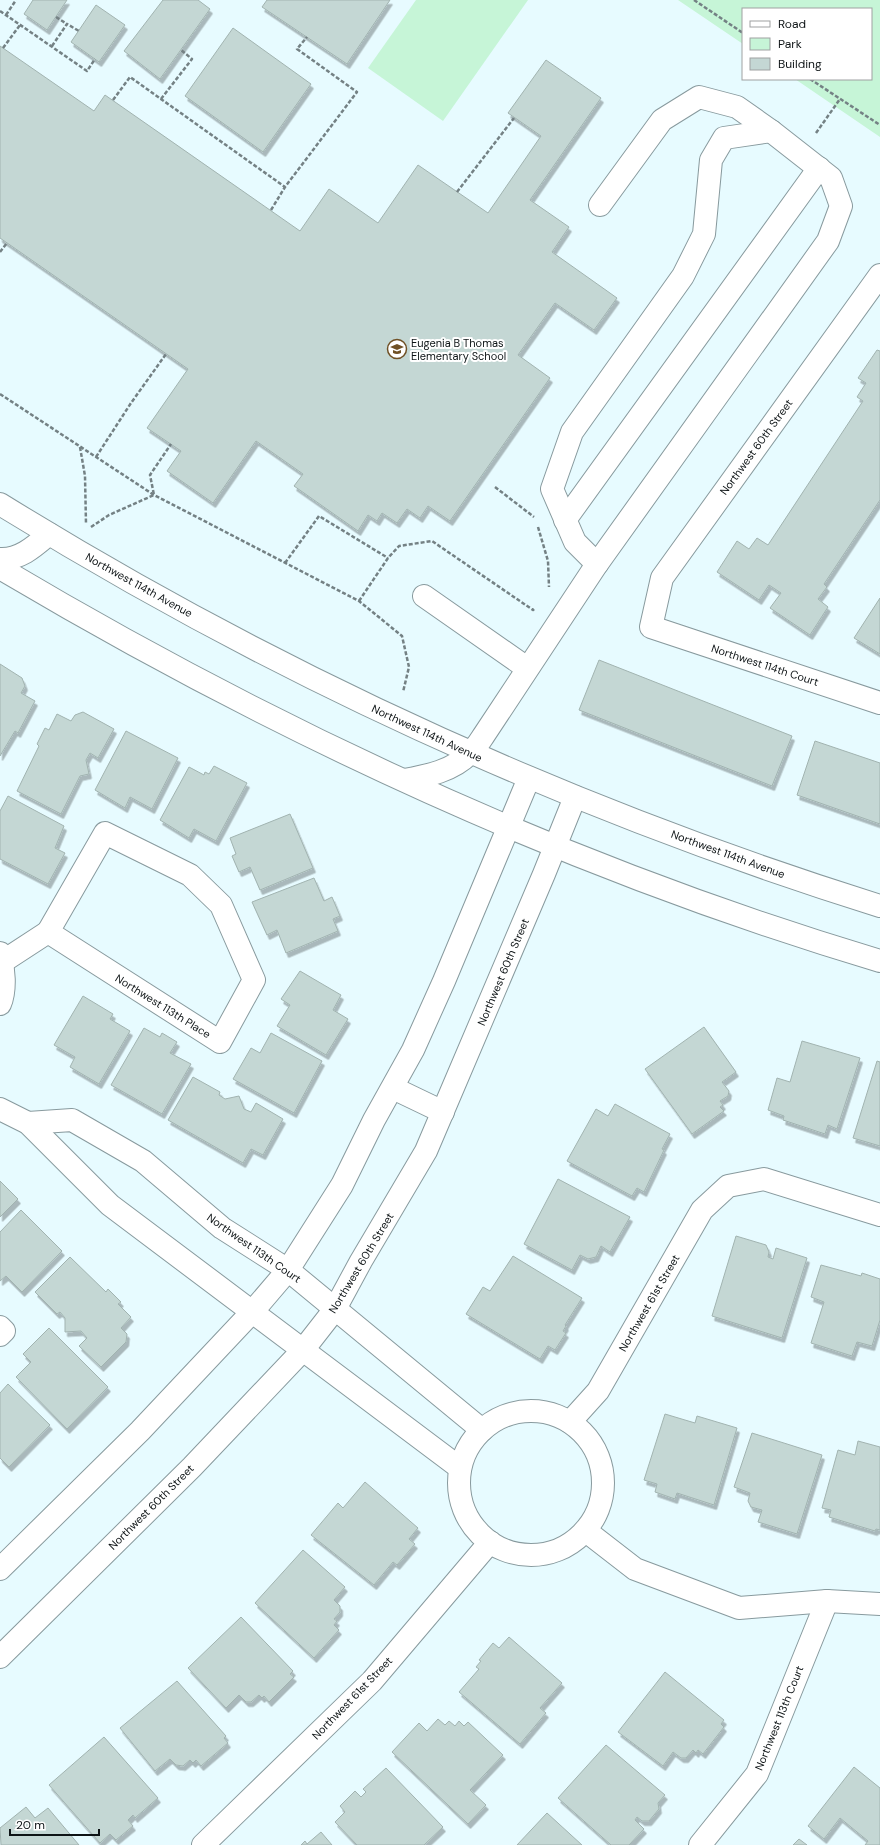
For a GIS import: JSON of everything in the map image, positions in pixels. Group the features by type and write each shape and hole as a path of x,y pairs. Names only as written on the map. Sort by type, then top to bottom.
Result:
{"street":[{"path":"404,780 429,775 452,766 470,753 484,735 527,668 598,564 828,242 841,206 831,178 801,154 737,107 699,97 662,120 600,205"},
{"path":"598,564 575,542 552,489 572,432 683,276 704,234 711,160 724,138 771,131"},
{"path":"566,520 819,168"},
{"name":"Northwest 60th Street","path":"651,627 662,578 880,275"},
{"name":"Northwest 114th Avenue","path":"0,504 49,534 237,639 365,704 470,753 628,819 821,887 880,906"},
{"path":"0,559 6,559 29,551 49,534"},
{"path":"0,568 96,624 224,692 404,780 509,827 609,868 712,906 833,948 880,961"},
{"path":"424,596 527,668"},
{"name":"Northwest 114th Court","path":"651,627 880,703"},
{"path":"0,1569 140,1431 253,1311 288,1270 342,1185 420,1036 529,778"},
{"name":"Northwest 60th Street","path":"0,1658 192,1467 303,1350 335,1309 361,1261 426,1152 575,797"},
{"name":"Northwest 113th Place","path":"1,958 48,932 105,833 190,876 221,905 254,980 220,1042 48,932"},
{"path":"0,1004 3,997 1,958"},
{"path":"393,1088 443,1112"},
{"path":"0,1109 28,1123 110,1205 460,1468"},
{"name":"Northwest 113th Court","path":"28,1123 72,1120 143,1161 222,1228 288,1270 482,1430"},
{"name":"Northwest 61st Street","path":"570,1422 598,1391 702,1210 728,1186 764,1179 880,1215"},
{"path":"0,1327 4,1331 0,1335"},
{"path":"525,1411 549,1412 570,1422 589,1438 600,1460 604,1485 599,1509 586,1531 569,1544 550,1552 529,1555 508,1552 490,1542 474,1528 464,1510 459,1489 460,1468 468,1447 482,1430 502,1417 525,1411"},
{"path":"586,1531 635,1569 739,1608 827,1601 880,1604"},
{"name":"Northwest 61st Street","path":"203,1845 372,1681 490,1542"},
{"name":"Northwest 113th Court","path":"700,1845 757,1774 827,1601"}],"path":[{"path":"6,15 16,0"},
{"path":"694,0 742,32"},
{"path":"0,11 87,71 95,59"},
{"path":"56,17 79,30"},
{"path":"3,48 20,24"},
{"path":"52,46 67,24"},
{"path":"271,210 285,187 357,92 297,50 307,37"},
{"path":"161,99 192,59 181,50"},
{"path":"113,100 130,77 285,187"},
{"path":"812,80 880,125"},
{"path":"801,154 840,99"},
{"path":"457,192 514,118"},
{"path":"0,252 6,243"},
{"path":"96,457 131,403 166,354"},
{"path":"0,394 154,496 359,601 402,636 409,667 403,695"},
{"path":"154,496 150,475 171,444"},
{"path":"80,446 85,476 86,530 109,515 154,496"},
{"path":"495,487 534,516 548,561 550,586 545,592"},
{"path":"285,563 319,516 388,558"},
{"path":"359,601 388,558 399,546 432,541 533,610 537,604"}],"green space":[{"path":"416,0 528,0 443,121 368,68"},
{"path":"678,0 880,0 880,137 796,80 872,80 872,8 742,8 742,43"}],"building":[{"path":"33,0 67,0 47,30 24,14"},
{"path":"163,0 198,0 210,9 160,79 124,51"},
{"path":"267,0 390,0 347,64 262,7"},
{"path":"96,5 125,25 99,62 71,42"},
{"path":"233,28 311,84 263,152 185,96"},
{"path":"0,46 94,111 105,95 300,231 329,189 378,223 418,165 488,213 541,136 508,113 546,60 601,98 530,200 569,227 552,252 617,298 594,330 555,303 518,355 550,378 450,521 428,506 420,518 407,509 397,523 382,513 377,521 368,515 358,531 294,486 303,474 256,441 213,503 167,471 181,451 147,428 188,369 0,238"},
{"path":"877,350 880,351 880,500 824,584 827,587 818,599 828,607 810,635 770,608 781,593 769,585 759,600 717,572 737,541 749,549 757,538 768,545 863,401 857,397 866,383 858,378"},
{"path":"880,598 880,654 854,638"},
{"path":"599,660 792,736 772,786 579,710"},
{"path":"0,664 22,678 25,686 21,693 35,701 18,733 15,731 0,756"},
{"path":"83,712 114,729 98,758 90,753 86,760 89,774 80,776 61,814 17,791 39,746 37,744 45,728 49,730 57,714 71,721 75,715"},
{"path":"126,731 178,758 152,809 130,797 125,808 95,790"},
{"path":"815,741 880,763 880,824 797,795"},
{"path":"214,766 247,783 216,841 194,829 189,838 160,820 189,767 204,775 205,772 209,774"},
{"path":"8,796 64,826 55,848 65,853 48,884 0,859 0,811"},
{"path":"290,814 313,868 260,890 250,867 239,872 232,856 236,854 230,838"},
{"path":"314,878 324,901 332,897 340,916 333,919 338,931 286,953 277,930 267,935 252,902"},
{"path":"300,971 341,995 333,1010 348,1019 326,1055 277,1026 290,1005 281,999"},
{"path":"83,996 113,1014 110,1019 130,1031 99,1084 70,1067 75,1057 54,1045"},
{"path":"704,1027 736,1072 722,1082 729,1091 728,1096 720,1101 723,1105 720,1107 724,1111 692,1134 645,1069"},
{"path":"144,1028 160,1037 162,1033 177,1042 170,1053 191,1064 162,1114 111,1085"},
{"path":"271,1033 322,1061 294,1113 233,1079 251,1048 260,1053"},
{"path":"802,1041 860,1058 837,1129 828,1125 825,1134 783,1120 784,1116 768,1110 777,1078 790,1082"},
{"path":"877,1061 880,1062 880,1146 853,1138"},
{"path":"193,1077 220,1092 219,1095 225,1099 239,1096 244,1109 251,1112 256,1103 283,1119 263,1155 251,1149 243,1163 168,1120"},
{"path":"615,1104 670,1134 644,1192 637,1188 632,1196 567,1161 596,1109 608,1116"},
{"path":"558,1179 630,1217 610,1252 601,1246 596,1257 588,1259 580,1255 572,1270 524,1244"},
{"path":"0,1181 18,1199 0,1217"},
{"path":"21,1210 62,1251 22,1292 6,1276 0,1281 0,1232"},
{"path":"736,1236 766,1245 769,1252 768,1257 773,1259 776,1248 807,1258 782,1338 712,1316"},
{"path":"513,1256 582,1298 565,1325 566,1326 563,1331 566,1333 555,1350 548,1346 540,1359 466,1314 483,1287 490,1291"},
{"path":"70,1257 106,1292 108,1289 121,1302 118,1304 131,1317 121,1328 127,1334 126,1342 101,1367 79,1346 87,1338 81,1331 65,1332 65,1318 60,1312 57,1314 35,1292"},
{"path":"821,1265 861,1276 862,1273 880,1279 880,1320 872,1346 857,1342 852,1356 811,1343 824,1302 811,1297"},
{"path":"49,1328 108,1387 67,1429 16,1377 31,1362 23,1354"},
{"path":"8,1384 50,1425 9,1467 0,1458 0,1393"},
{"path":"665,1414 695,1423 697,1416 737,1428 714,1505 677,1493 675,1499 655,1492 657,1484 644,1480"},
{"path":"752,1433 822,1455 797,1534 758,1522 762,1510 751,1507 748,1501 750,1493 734,1487"},
{"path":"858,1441 880,1447 880,1530 876,1529 875,1531 829,1517 831,1510 822,1508 838,1450 855,1455"},
{"path":"365,1482 418,1528 409,1539 415,1544 397,1565 393,1562 374,1585 311,1535 338,1503 343,1508"},
{"path":"303,1550 345,1587 334,1600 340,1606 340,1612 334,1619 337,1621 334,1625 339,1630 314,1658 255,1603"},
{"path":"241,1617 293,1671 290,1674 294,1677 269,1702 264,1696 262,1698 259,1695 251,1702 246,1702 239,1695 226,1708 188,1668"},
{"path":"509,1637 562,1683 540,1708 546,1713 520,1744 459,1692 479,1669 476,1667 481,1661 479,1660 493,1643 499,1648"},
{"path":"665,1672 724,1720 721,1724 724,1727 703,1754 698,1750 696,1753 693,1750 686,1758 681,1758 673,1752 663,1766 618,1732"},
{"path":"177,1681 226,1736 224,1738 228,1743 201,1766 196,1760 193,1763 190,1760 183,1766 176,1765 170,1759 155,1771 120,1728"},
{"path":"438,1719 445,1725 449,1721 455,1726 459,1721 464,1726 468,1722 503,1755 470,1790 486,1805 468,1824 392,1752 419,1723 427,1731"},
{"path":"104,1737 158,1798 135,1818 133,1815 128,1820 133,1826 116,1840 110,1834 100,1843 49,1785"},
{"path":"606,1745 665,1795 658,1803 659,1809 649,1821 642,1821 637,1817 635,1820 644,1829 629,1845 611,1845 558,1798"},
{"path":"854,1767 880,1788 880,1845 865,1845 868,1841 840,1818 824,1839 808,1826"},
{"path":"386,1768 443,1827 424,1845 357,1845 335,1822 345,1812 340,1806 355,1791 361,1797 366,1792 363,1789"},
{"path":"26,1807 35,1818 48,1808 79,1845 1,1845 0,1828"},
{"path":"547,1813 582,1845 517,1845"},
{"path":"321,1832 332,1845 301,1845 305,1841 307,1844"},
{"path":"799,1839 807,1845 793,1845"}],"place":[{"name":"Eugenia B Thomas Elementary School","path":"397,349"}]}
